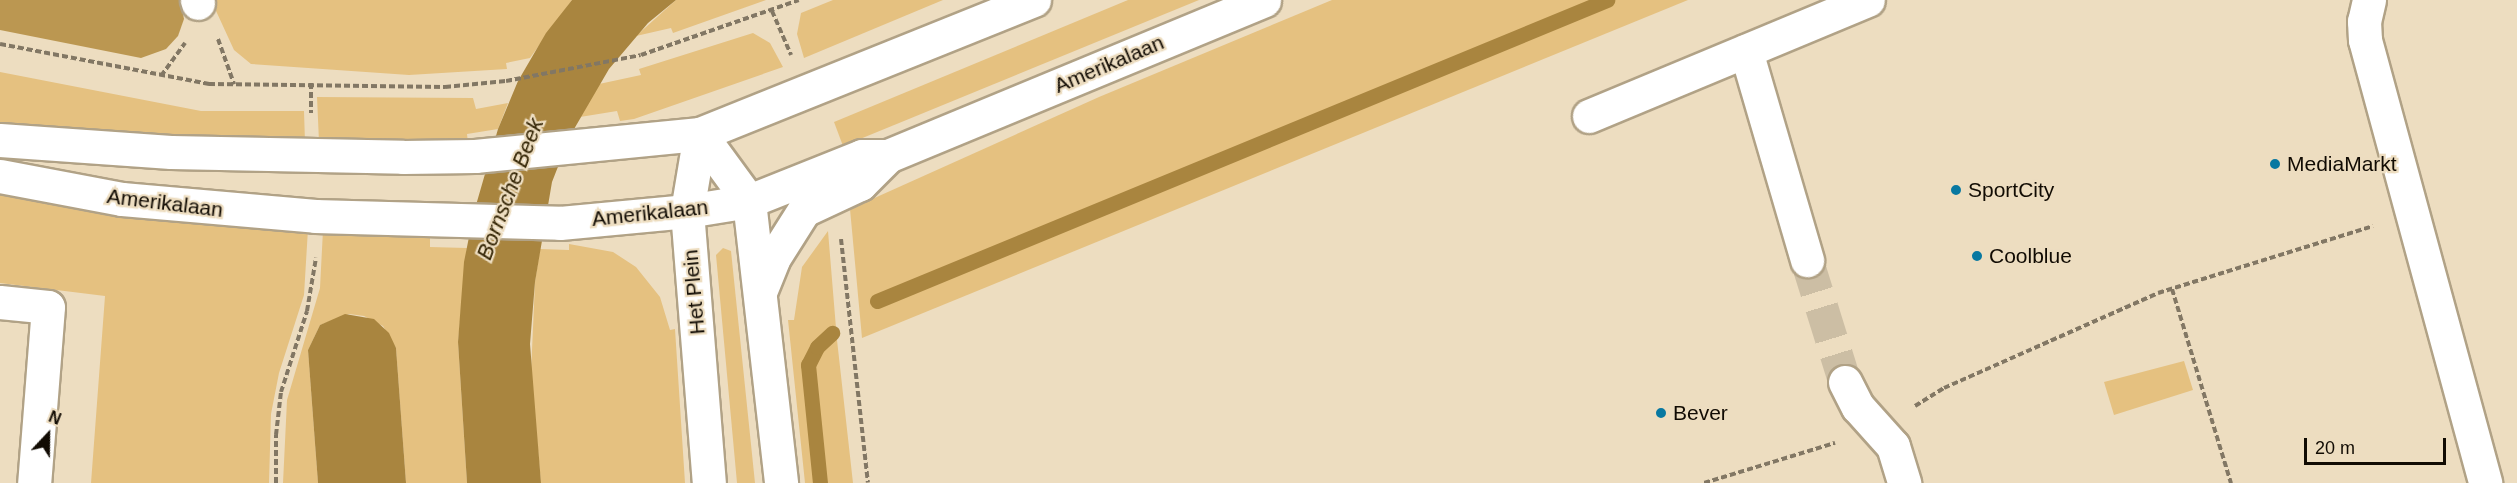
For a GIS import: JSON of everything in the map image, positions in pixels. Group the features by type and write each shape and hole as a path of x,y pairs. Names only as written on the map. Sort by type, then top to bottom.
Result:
{"main road":[{"path":"0,140 171,152 475,156 700,134 1034,0"},
{"name":"Amerikalaan","path":"0,176 91,194 203,208 452,222 560,223 687,211 749,201 861,156 888,156 1264,0"},
{"path":"1589,116 1868,0"},
{"path":"2369,0 2364,21 2365,40 2485,483"},
{"path":"1746,51 1807,260"},
{"path":"700,134 749,201 781,483"},
{"name":"Het Plein","path":"700,134 687,211 709,483"},
{"path":"760,294 773,259 804,210 860,184 888,156"},
{"path":"0,302 48,307 34,483"},
{"path":"1845,382 1858,407 1893,446 1904,483"}],"path":[{"path":"0,44 209,84 409,88 506,81 641,56 799,0"},
{"path":"1704,483 1878,429 1944,387 2172,289 2331,237 2412,216"},
{"path":"276,483 276,435 281,392 307,312 316,254"},
{"path":"2172,289 2231,483"},
{"path":"854,349 868,483"}],"shaded area":[{"path":"0,0 180,0 184,19 178,36 166,49 141,58 0,30"},
{"path":"211,0 572,0 530,58 506,63 507,69 409,75 251,64 234,50"},
{"path":"676,0 766,0 673,33 671,28 636,36"},
{"path":"833,0 943,0 804,58 797,34 801,13"},
{"path":"1128,0 1199,0 843,146 834,122"},
{"path":"1332,0 1688,0 862,338 850,209 1099,97"},
{"path":"753,33 770,43 783,67 634,119 620,121 617,111 580,117 599,84 641,75 639,69"},
{"path":"0,72 201,111 304,111 305,142 171,139 0,126"},
{"path":"317,97 473,98 476,109 508,103 498,129 467,134 468,143 319,142"},
{"path":"0,193 308,229 304,295 279,373 271,414 269,483 91,483 105,296 0,283"},
{"path":"323,230 430,233 430,247 467,248 458,342 467,483 406,483 396,348 383,326 364,316 349,314 320,325 308,350 318,483 283,483 287,400 320,288"},
{"path":"828,231 837,340 853,483 805,483 788,320 794,320 802,267"},
{"path":"569,244 613,252 636,267 660,297 670,330 675,329 685,483 541,483 531,373 535,282 540,249 569,250"},
{"path":"723,248 731,251 755,483 737,483 716,255"},
{"path":"2184,361 2193,390 2114,415 2104,382"}],"water":[{"name":"Bornsche Beek","path":"572,0 676,0 648,23 609,69 570,136 552,182 535,282 530,344 541,483 467,483 458,342 464,262 474,212 498,129 518,81 546,33"},
{"path":"345,314 374,319 389,333 396,348 406,483 318,483 308,350 320,325"}],"waterway":[{"path":"877,301 1607,0"},
{"path":"820,483 808,365 817,347 832,333"}],"tunnel":[{"path":"1807,260 1845,382"}],"place":[{"name":"MediaMarkt","path":"2275,164"},
{"name":"SportCity","path":"1956,190"},
{"name":"Coolblue","path":"1977,256"},
{"name":"Bever","path":"1661,413"}]}
